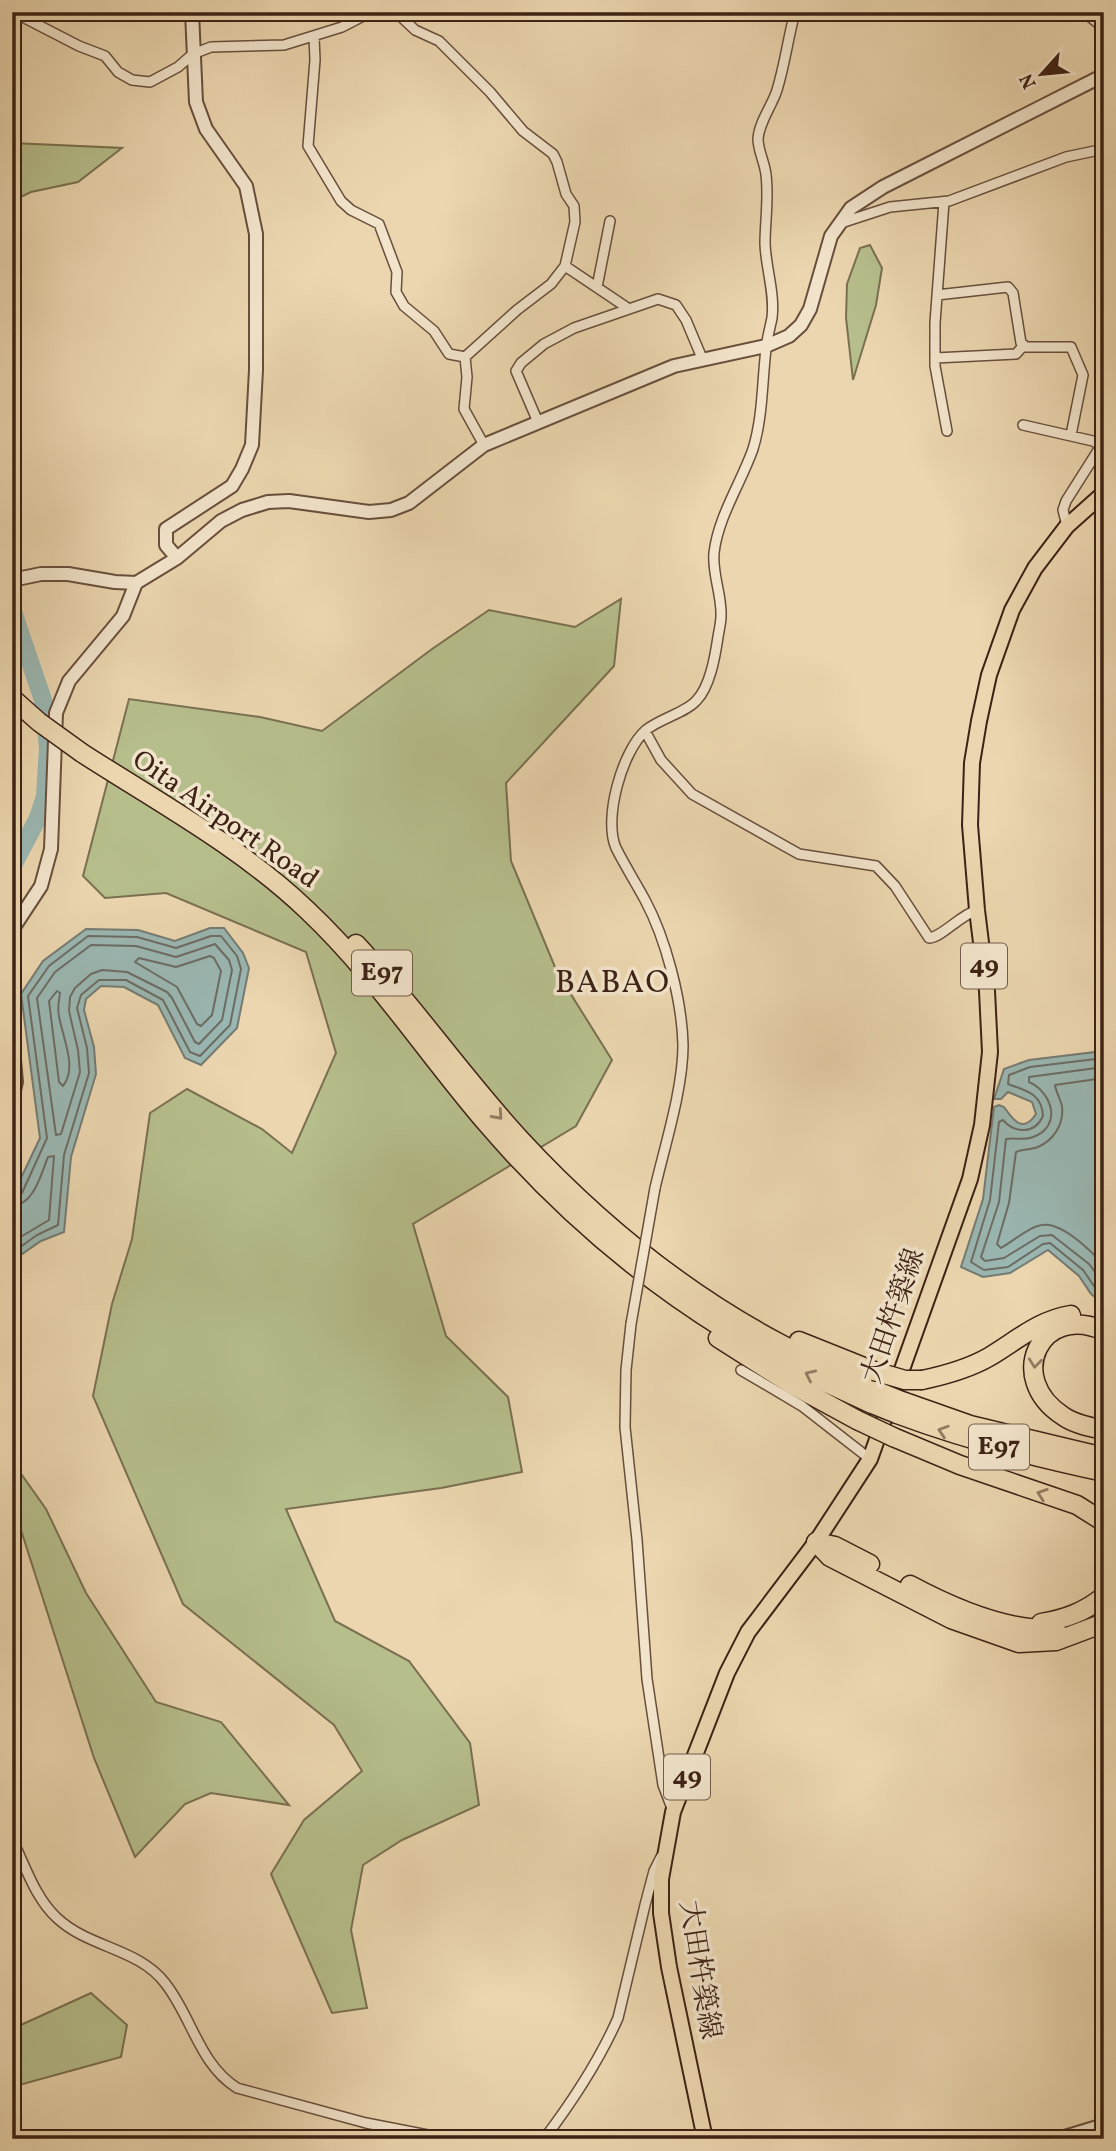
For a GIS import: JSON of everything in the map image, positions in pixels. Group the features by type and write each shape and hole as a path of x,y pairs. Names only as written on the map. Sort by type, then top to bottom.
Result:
{"highway":[{"name":"Oita Airport Road","path":"12,698 82,754 253,865 309,911 356,961 485,1122 531,1172 604,1240 670,1292 709,1319 787,1364 899,1408 953,1434 1031,1456 1104,1472"},
{"name":"Oita Airport Road","path":"82,754 230,838 306,894 372,961 521,1140 573,1194 635,1248 758,1331 874,1398"},
{"path":"531,1172 619,1262 707,1330 766,1369 893,1437 960,1465 1077,1506 1104,1522"},
{"path":"635,1248 761,1322 809,1345 874,1371 905,1380 922,1380 958,1372 988,1358 1045,1321 1068,1315 1087,1314 1104,1321"},
{"path":"1104,1331 1081,1323 1062,1327 1040,1343 1033,1358 1033,1378 1046,1402 1064,1417 1104,1430"},
{"name":"Oita Airport Road","path":"899,1408 1104,1457"},
{"path":"816,1542 830,1557 951,1619 1016,1635 1056,1641 1104,1623"},
{"path":"1016,1635 1089,1608 1104,1597"},
{"path":"1016,1635 1082,1625 1104,1615"},
{"path":"1016,1635 1040,1647 1088,1643 1104,1636"}],"main road":[{"name":"大田杵築線","path":"705,2139 661,1913 661,1879 673,1812 727,1673 748,1632 816,1542 870,1459 970,1179 982,1125 990,1052 988,992 977,910 970,825 972,763 989,675 1018,600 1035,568 1067,526 1104,493"}],"street":[{"path":"13,12 79,46 105,56 118,72 132,80 150,82 178,67 193,54 211,47 284,45 342,27 371,12"},
{"path":"177,558 166,545 166,529 232,486 242,469 252,445 256,370 256,234 246,186 206,129 196,102 192,12"},
{"path":"396,12 415,30 439,41 490,92 523,131 553,154 566,194 573,206 575,222 565,266 551,284 517,310 465,358"},
{"path":"673,1812 663,1784 647,1679 637,1540 625,1427 626,1370 631,1324 655,1188 680,1076 682,1023 670,967 656,924 611,838 611,817 619,781 633,746 645,731 695,702 703,692 709,675 721,614 714,552 759,425 766,346 772,316 765,245 766,175 758,143 759,130 773,102 795,12"},
{"path":"1084,12 1104,28"},
{"path":"314,37 309,146 312,154 341,201 351,210 379,224 397,272 396,292 404,306 433,331 449,354 465,358"},
{"path":"17,579 68,574 136,583 177,558 221,522 242,510 268,502 289,501 369,512 391,510 409,503 484,445 674,366 766,346 789,336 801,325 810,309 831,236 851,208 883,187 1104,75"},
{"path":"839,224 890,208 944,202 1066,157 1104,149"},
{"path":"944,202 935,358 938,390 947,431"},
{"path":"597,287 610,221"},
{"path":"565,266 629,309"},
{"path":"937,295 1008,287 1013,293 1021,343 1071,347 1083,375 1071,435"},
{"path":"538,422 516,372 521,363 544,344 574,328 659,299 676,305 686,320 702,358"},
{"path":"935,358 1005,356 1016,354 1024,345"},
{"path":"465,358 467,377 464,408 484,445"},
{"path":"1023,425 1102,443 1066,501 1063,510 1067,526"},
{"path":"12,930 41,886 51,849 56,713 69,681 123,616 136,583"},
{"path":"645,731 661,760 692,794 799,854 876,866 895,886 929,939 935,938 964,914 977,910"},
{"path":"12,1038 16,1082 12,1099"},
{"path":"741,1370 802,1406 870,1459"},
{"path":"12,1839 39,1895 56,1917 77,1933 137,1958 166,1983 222,2078 237,2088 366,2123 448,2139"},
{"path":"544,2139 562,2115 618,2018 653,1871 665,1850"},
{"path":"1058,2139 1104,2125"}],"green space":[{"path":"12,143 122,148 78,182 31,192 12,201"},
{"path":"870,245 882,268 876,305 853,380 846,318 847,284 860,248"},
{"path":"621,599 614,666 506,783 511,861 557,972 612,1060 576,1126 413,1224 446,1336 508,1397 522,1472 441,1488 286,1509 335,1621 409,1661 470,1743 479,1805 402,1840 363,1865 351,1930 367,2008 332,2013 271,1874 304,1820 362,1771 334,1725 183,1604 93,1396 112,1304 132,1239 150,1113 187,1089 262,1129 292,1153 336,1053 306,952 166,893 105,898 83,876 129,699 260,717 322,731 489,610 575,627"},
{"path":"12,1461 46,1509 86,1593 156,1702 221,1722 289,1805 211,1793 185,1804 135,1857 94,1758 12,1502"},
{"path":"91,1993 127,2025 121,2057 12,2087 12,2029"}],"water":[{"path":"210,928 224,928 243,953 249,968 237,1028 201,1065 185,1058 158,1005 124,987 101,986 86,999 84,1010 94,1047 96,1074 71,1157 64,1232 41,1241 12,1261 12,1197 40,1138 21,994 43,961 86,929 138,930 175,941"},
{"path":"1104,1051 1104,1304 1091,1294 1079,1276 1048,1250 1010,1273 983,1277 961,1267 983,1199 994,1107 1004,1107 1018,1123 1023,1124 1036,1114 1032,1102 1008,1092 1001,1099 994,1099 1004,1069 1029,1060"}],"waterway":[{"path":"12,609 43,700 48,747 45,796 38,818 12,867"}],"district":[{"name":"BABAO","path":"613,984"}]}
